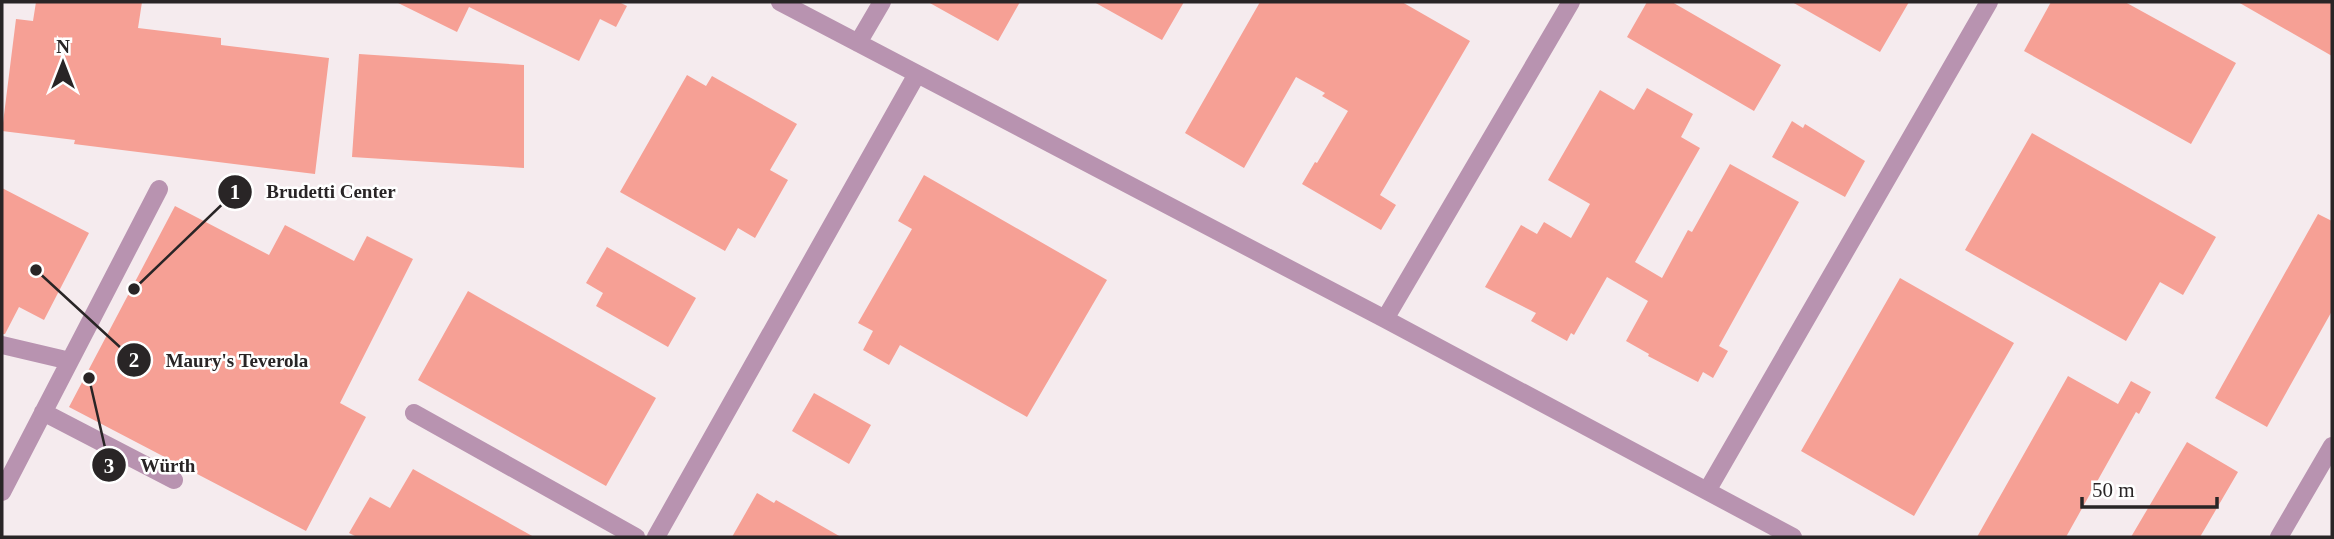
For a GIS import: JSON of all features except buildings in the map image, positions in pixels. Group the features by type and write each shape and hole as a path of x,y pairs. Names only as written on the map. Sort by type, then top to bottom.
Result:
{"street":[{"path":"779,2 1385,319 1793,537"},
{"path":"858,43 882,2"},
{"path":"1385,319 1571,2"},
{"path":"1707,491 1989,2"},
{"path":"656,537 917,74"},
{"path":"2,492 159,189"},
{"path":"2,345 70,361"},
{"path":"43,412 174,480"},
{"path":"414,413 636,537"},
{"path":"2279,537 2332,446"}],"place":[{"name":"Maury's Teverola","path":"36,270"},
{"name":"Brudetti Center","path":"134,289"},
{"name":"Würth","path":"89,378"}]}
